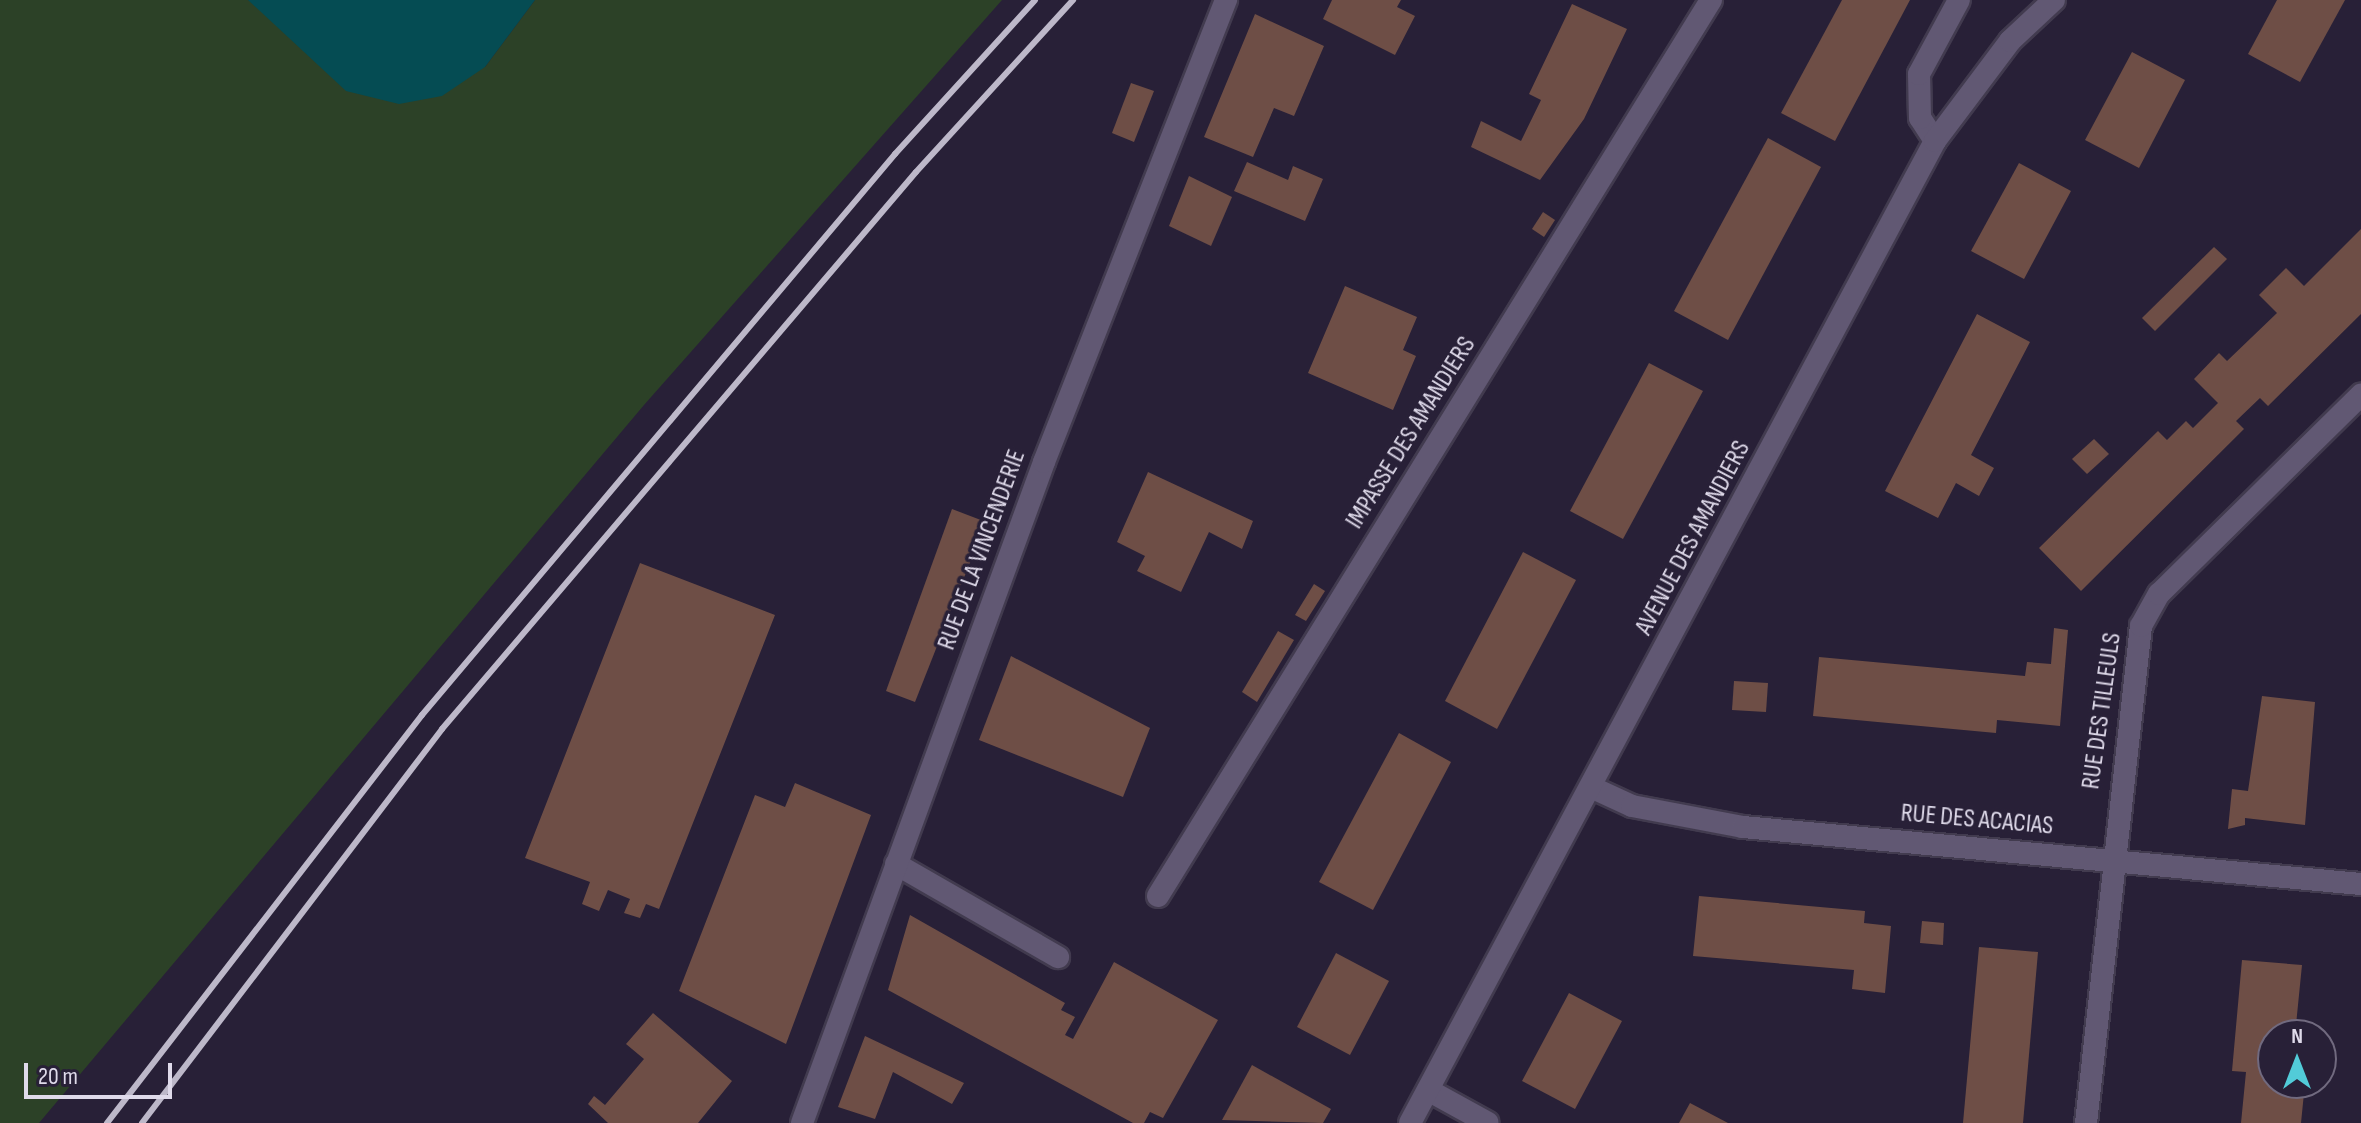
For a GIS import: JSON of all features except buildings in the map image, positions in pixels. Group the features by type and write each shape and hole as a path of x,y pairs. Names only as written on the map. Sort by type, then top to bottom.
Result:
{"street":[{"name":"RUE DE LA VINCENDERIE","path":"802,1123 896,864 1226,0"},
{"name":"IMPASSE DES AMANDIERS","path":"1158,896 1711,0"},
{"path":"1935,141 1920,118 1919,74 1959,0"},
{"name":"AVENUE DES AMANDIERS","path":"1410,1123 1593,788 1935,141 2010,41 2054,0"},
{"name":"RUE DES TILLEULS","path":"2086,1123 2111,861 2148,610 2361,395"},
{"name":"RUE DES ACACIAS","path":"1593,788 1684,819 2361,884"},
{"path":"896,864 1058,957"},
{"path":"1428,1090 1488,1123"}],"shaded area":[{"path":"0,0 248,0 485,67 535,0 1002,0 644,405 39,1123 0,1123"},
{"path":"248,0 535,0 485,67 442,96 399,104 346,91"}],"railway":[{"path":"107,1123 422,715 895,154 1035,0"},
{"path":"142,1123 442,729 916,172 1073,0"}]}
